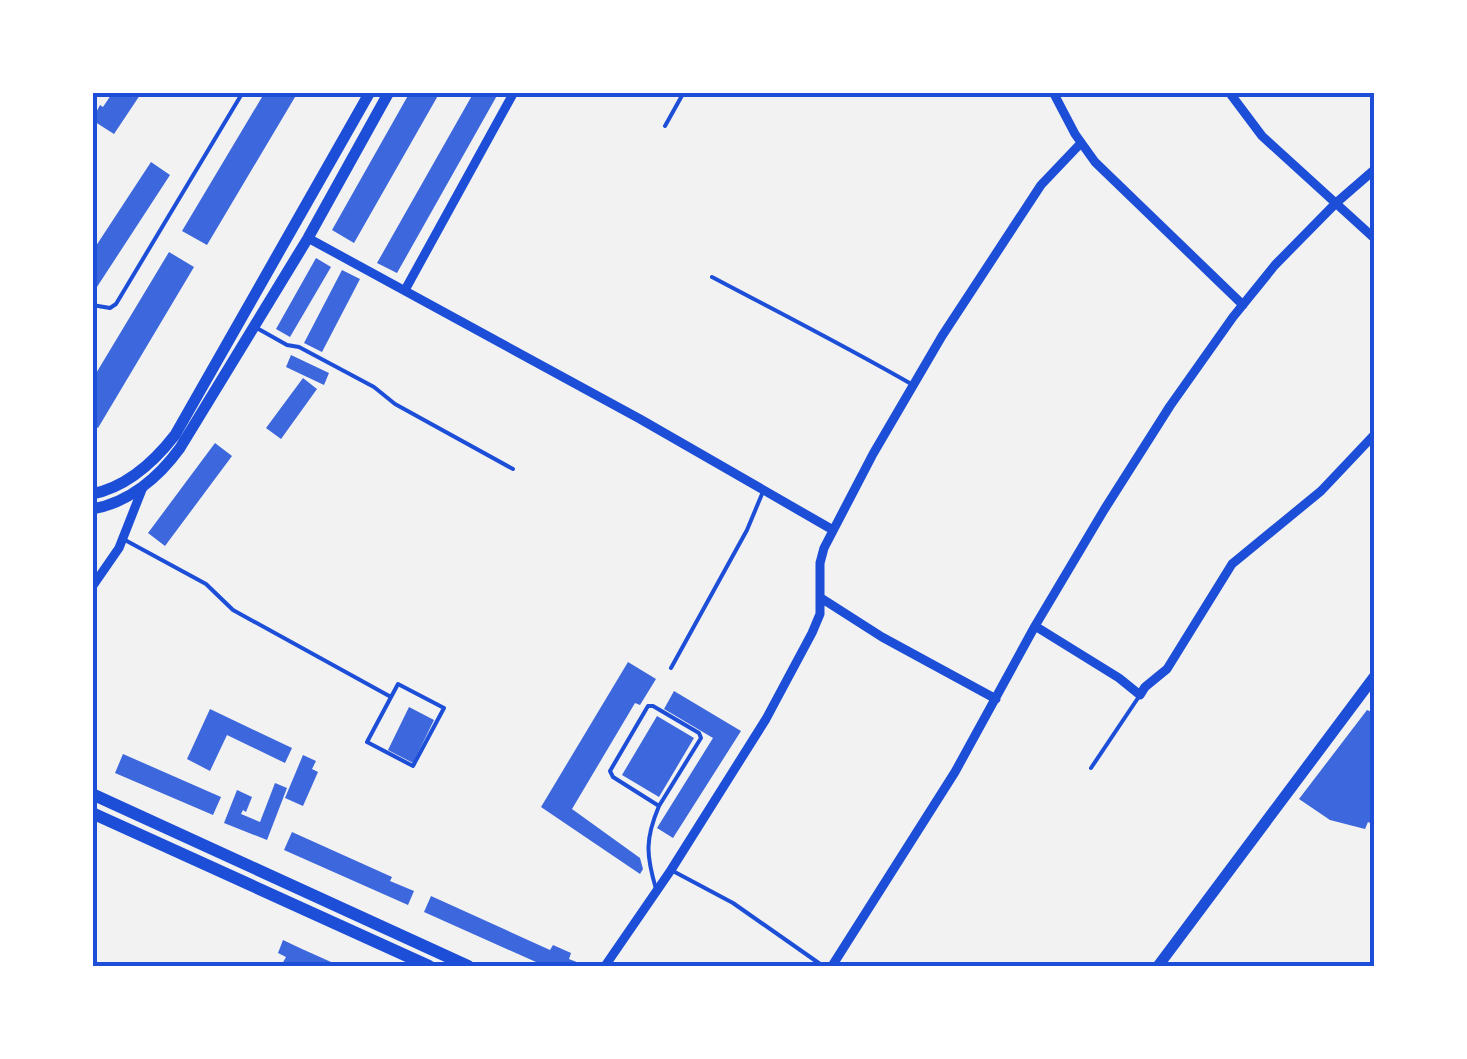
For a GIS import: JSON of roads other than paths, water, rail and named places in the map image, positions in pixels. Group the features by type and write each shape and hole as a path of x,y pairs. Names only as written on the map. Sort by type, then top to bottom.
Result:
{"main road":[{"path":"92,794 468,966"},
{"path":"92,814 429,966"}],"street":[{"path":"92,509 112,504 143,487 180,448 308,238 389,92"},
{"path":"405,290 514,92"},
{"path":"1229,92 1262,136 1374,238"},
{"path":"92,494 125,482 175,435 369,93"},
{"path":"1055,93 1095,162 1243,305"},
{"path":"605,966 766,719 820,614 820,563 873,454 942,336 1041,185 1081,142"},
{"path":"832,966 956,772 1035,626 1170,406 1275,265 1374,170"},
{"path":"308,238 833,530"},
{"path":"1035,626 1140,695 1167,669 1232,564 1322,490 1374,435"},
{"path":"92,586 123,539 143,487"},
{"path":"821,598 882,638 996,699"},
{"path":"1158,966 1374,677"}],"lane":[{"path":"92,305 110,308 116,304 244,92"},
{"path":"665,126 684,92"},
{"path":"712,277 913,385"},
{"path":"254,327 374,387 396,404 513,469"},
{"path":"671,668 747,530 764,489"},
{"path":"123,539 206,584 234,610 390,697"},
{"path":"398,684 444,708 414,766 367,742 390,697 398,684"},
{"path":"1092,768 1140,695"},
{"path":"656,889 647,854 651,825 701,738 654,706 648,706 610,771 613,777 659,806"},
{"path":"671,870 733,902 823,966"},
{"path":"1371,966 1374,960"}]}
